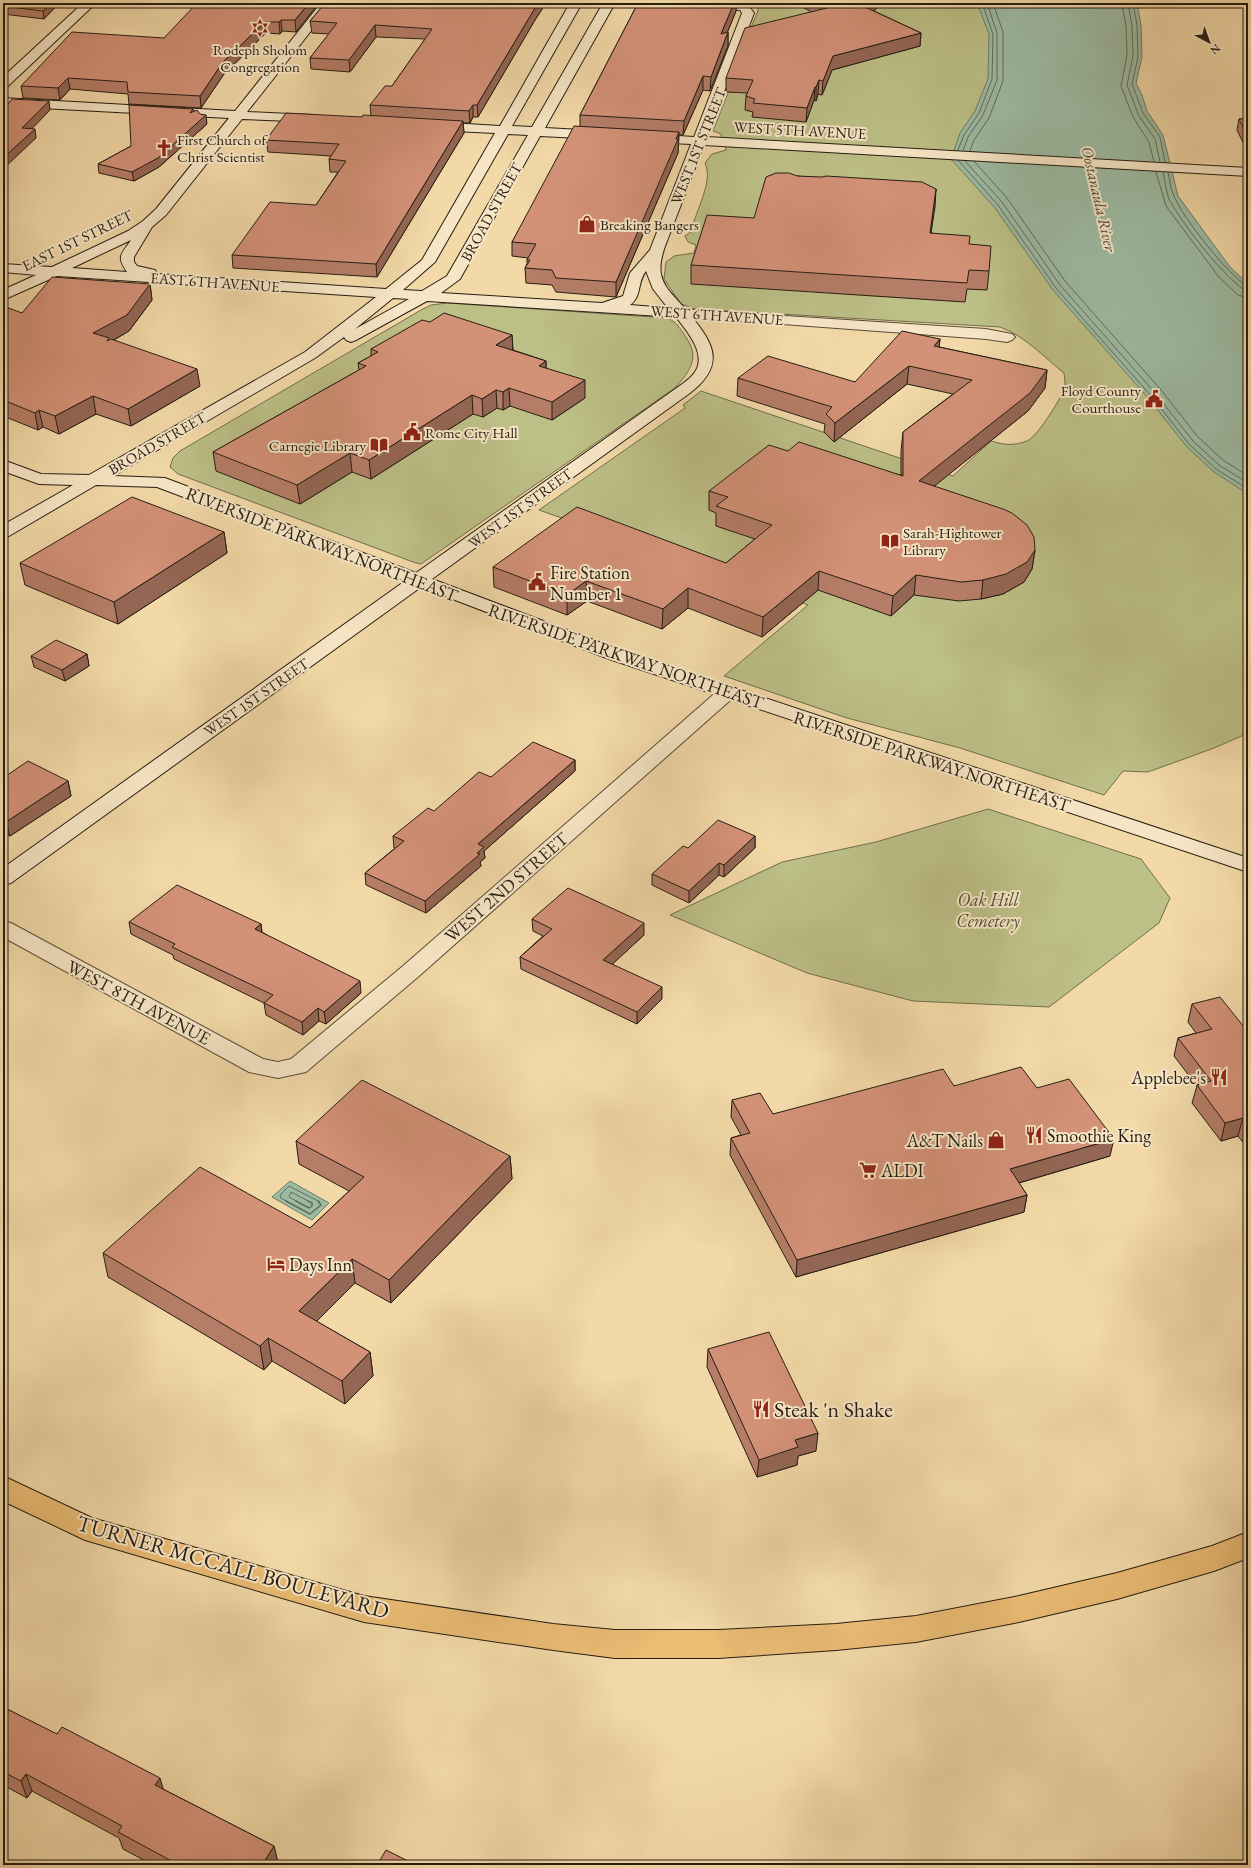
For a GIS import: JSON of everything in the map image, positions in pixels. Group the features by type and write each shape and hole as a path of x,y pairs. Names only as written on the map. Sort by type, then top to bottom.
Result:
{"main road":[{"name":"TURNER MCCALL BOULEVARD","path":"3,1488 85,1528 364,1609 553,1637 616,1644 718,1644 836,1637 916,1629 1019,1609 1117,1586 1214,1558 1248,1545"}],"street":[{"path":"3,84 90,3"},
{"name":"EAST 1ST STREET","path":"3,296 133,234 148,224 161,212 327,3"},
{"name":"BROAD STREET","path":"310,355 364,315 428,262 576,3"},
{"name":"BROAD STREET","path":"3,532 310,355 367,330 427,296 453,279 609,3"},
{"path":"694,3 742,5"},
{"name":"WEST 1ST STREET","path":"3,878 420,580 684,390 697,379 705,368 707,357 703,345 660,289 653,272 656,252 698,141 729,69 747,18 748,13 742,5"},
{"path":"3,102 323,120"},
{"path":"421,125 611,136"},
{"name":"WEST 5TH AVENUE","path":"635,137 1248,172"},
{"path":"148,224 127,257 127,262 132,269 211,283"},
{"path":"600,307 627,301 632,295 636,274 656,252"},
{"name":"EAST 6TH AVENUE","path":"3,268 211,283 427,296"},
{"name":"WEST 6TH AVENUE","path":"427,296 986,334 1007,338"},
{"name":"RIVERSIDE PARKWAY NORTHEAST","path":"3,465 38,479 160,482 616,655 1248,865"},
{"name":"WEST 2ND STREET","path":"278,1070 298,1066 411,971 728,692"},
{"name":"WEST 8TH AVENUE","path":"3,928 257,1066 278,1070"}],"green space":[{"name":"Floyd County Courthouse","path":"757,3 1061,3 1248,384 1248,736 1244,735 1214,748 1148,772 1123,771 1104,795 960,748 847,718 724,676 808,605 539,510 685,408 683,405 701,391 953,476 991,441 1013,444 1022,443 1031,438 1046,420 1063,392 1065,384 1064,373 1026,341 1000,327 695,309 681,304 664,279 666,262 674,256 694,253 696,245 688,242 685,236 691,232 706,187 707,170 705,163 712,154 726,150 721,134 713,131 736,73 735,65 758,11"},
{"name":"Rome City Hall","path":"447,303 668,318 678,326 690,344 693,357 692,364 685,376 675,388 421,564 178,474 170,467 173,458 180,451 421,310 431,305"},
{"name":"Oak Hill Cemetery","path":"988,809 1141,859 1170,898 1159,923 1049,1007 913,1001 807,973 670,915 782,862 876,842"}],"water":[{"name":"Oostanaula River","path":"977,3 1137,3 1141,25 1142,57 1136,83 1147,111 1163,135 1178,196 1230,267 1248,284 1248,494 1214,472 1187,447 1149,399 1053,290 995,208 951,159 960,133 975,111 988,79 989,34"},
{"path":"290,1181 329,1203 312,1220 272,1197"}],"building":[{"path":"3,3 50,3 43,11 3,6"},
{"path":"197,3 309,3 295,20 265,22 223,62 200,96 128,92 127,82 68,78 58,88 21,86 72,32 164,38"},
{"path":"325,3 538,3 477,105 473,105 469,111 370,105 385,86 392,86 432,29 375,25 349,60 310,58 337,23 310,21"},
{"path":"638,3 734,3 721,34 728,32 711,77 703,76 684,121 580,115"},
{"path":"822,3 870,3 865,7 921,33 833,56 823,81 819,80 815,87 807,108 753,103 755,99 746,96 753,80 726,78 745,28 831,7"},
{"path":"12,99 49,101 22,128 35,129 3,158 3,110"},
{"path":"129,105 193,109 190,113 197,110 200,114 206,115 158,158 132,172 98,164 131,146"},
{"path":"286,113 362,117 363,115 463,121 376,264 232,255 270,202 316,205 346,161 329,159 339,144 266,140"},
{"path":"1239,119 1248,119 1248,137"},
{"path":"574,126 679,132 676,139 678,139 616,282 556,278 552,270 525,268 530,260 527,260 536,244 512,242"},
{"path":"776,173 789,173 797,176 826,176 922,182 936,189 930,233 970,236 969,244 991,246 989,271 969,270 967,283 691,265 707,215 754,218 766,177"},
{"path":"52,277 150,284 127,315 93,333 109,338 107,341 111,339 197,369 128,409 93,396 55,416 39,410 35,413 3,400 3,309 6,307 22,313"},
{"path":"444,313 512,335 496,345 546,361 539,366 585,380 552,402 509,388 503,392 496,390 482,399 472,395 369,460 350,453 297,485 213,452 366,366 358,363 378,352 371,349 422,320 430,322"},
{"path":"902,331 940,339 934,346 1047,370 1030,393 919,481 1012,513 1027,525 1034,537 1035,550 1027,562 1006,574 983,580 961,582 916,575 893,596 819,571 763,617 688,588 663,609 586,581 567,595 493,567 577,507 726,563 772,525 716,506 728,497 709,491 769,445 788,451 799,442 903,476 903,432 972,380 909,366 835,423 826,414 832,407 738,378 768,356 855,382"},
{"path":"132,497 224,532 114,602 20,563"},
{"path":"56,640 87,654 62,670 31,656"},
{"path":"533,742 575,760 478,844 484,847 477,853 480,854 425,901 365,873 404,841 393,836 428,808 434,811 479,772 491,777"},
{"path":"28,761 68,781 6,822 3,820 3,778"},
{"path":"718,820 755,836 724,865 719,863 689,891 652,874 683,846 688,848"},
{"path":"177,885 261,924 255,929 360,981 324,1012 318,1008 302,1022 264,1003 273,995 172,947 175,944 129,922"},
{"path":"568,888 644,923 603,960 662,987 637,1012 520,957 552,929 532,919"},
{"name":"Applebee's","path":"1220,997 1248,1032 1248,1125 1243,1118 1225,1123 1197,1085 1211,1081 1178,1038 1212,1029 1192,1004"},
{"name":"ALDI","path":"1021,1067 1037,1088 1069,1079 1114,1139 1010,1169 1027,1195 797,1260 731,1138 750,1133 732,1100 760,1093 773,1114 943,1069 954,1086"},
{"name":"Days Inn","path":"362,1080 510,1156 389,1280 352,1259 299,1311 370,1352 342,1381 268,1338 260,1346 103,1253 200,1167 310,1228 364,1177 296,1141"},
{"name":"Steak 'n Shake","path":"769,1332 818,1433 795,1440 798,1447 759,1460 708,1349"},
{"path":"3,1707 57,1734 62,1727 160,1778 155,1785 274,1846 262,1865 179,1865 118,1832 122,1826 26,1774 21,1781 3,1772"},
{"path":"386,1850 416,1865 377,1865"}],"place":[{"name":"Rodeph Sholom Congregation","path":"260,28"},
{"name":"First Church of Christ Scientist","path":"164,148"},
{"name":"Breaking Bangers","path":"587,224"},
{"name":"Floyd County Courthouse","path":"1154,399"},
{"name":"Rome City Hall","path":"412,432"},
{"name":"Carnegie Library","path":"379,445"},
{"name":"Sarah-Hightower Library","path":"890,541"},
{"name":"Fire Station Number 1","path":"537,582"},
{"name":"Applebee's","path":"1219,1077"},
{"name":"Smoothie King","path":"1034,1135"},
{"name":"A&T Nails","path":"996,1140"},
{"name":"ALDI","path":"868,1170"},
{"name":"Days Inn","path":"276,1264"},
{"name":"Steak 'n Shake","path":"761,1409"}]}
